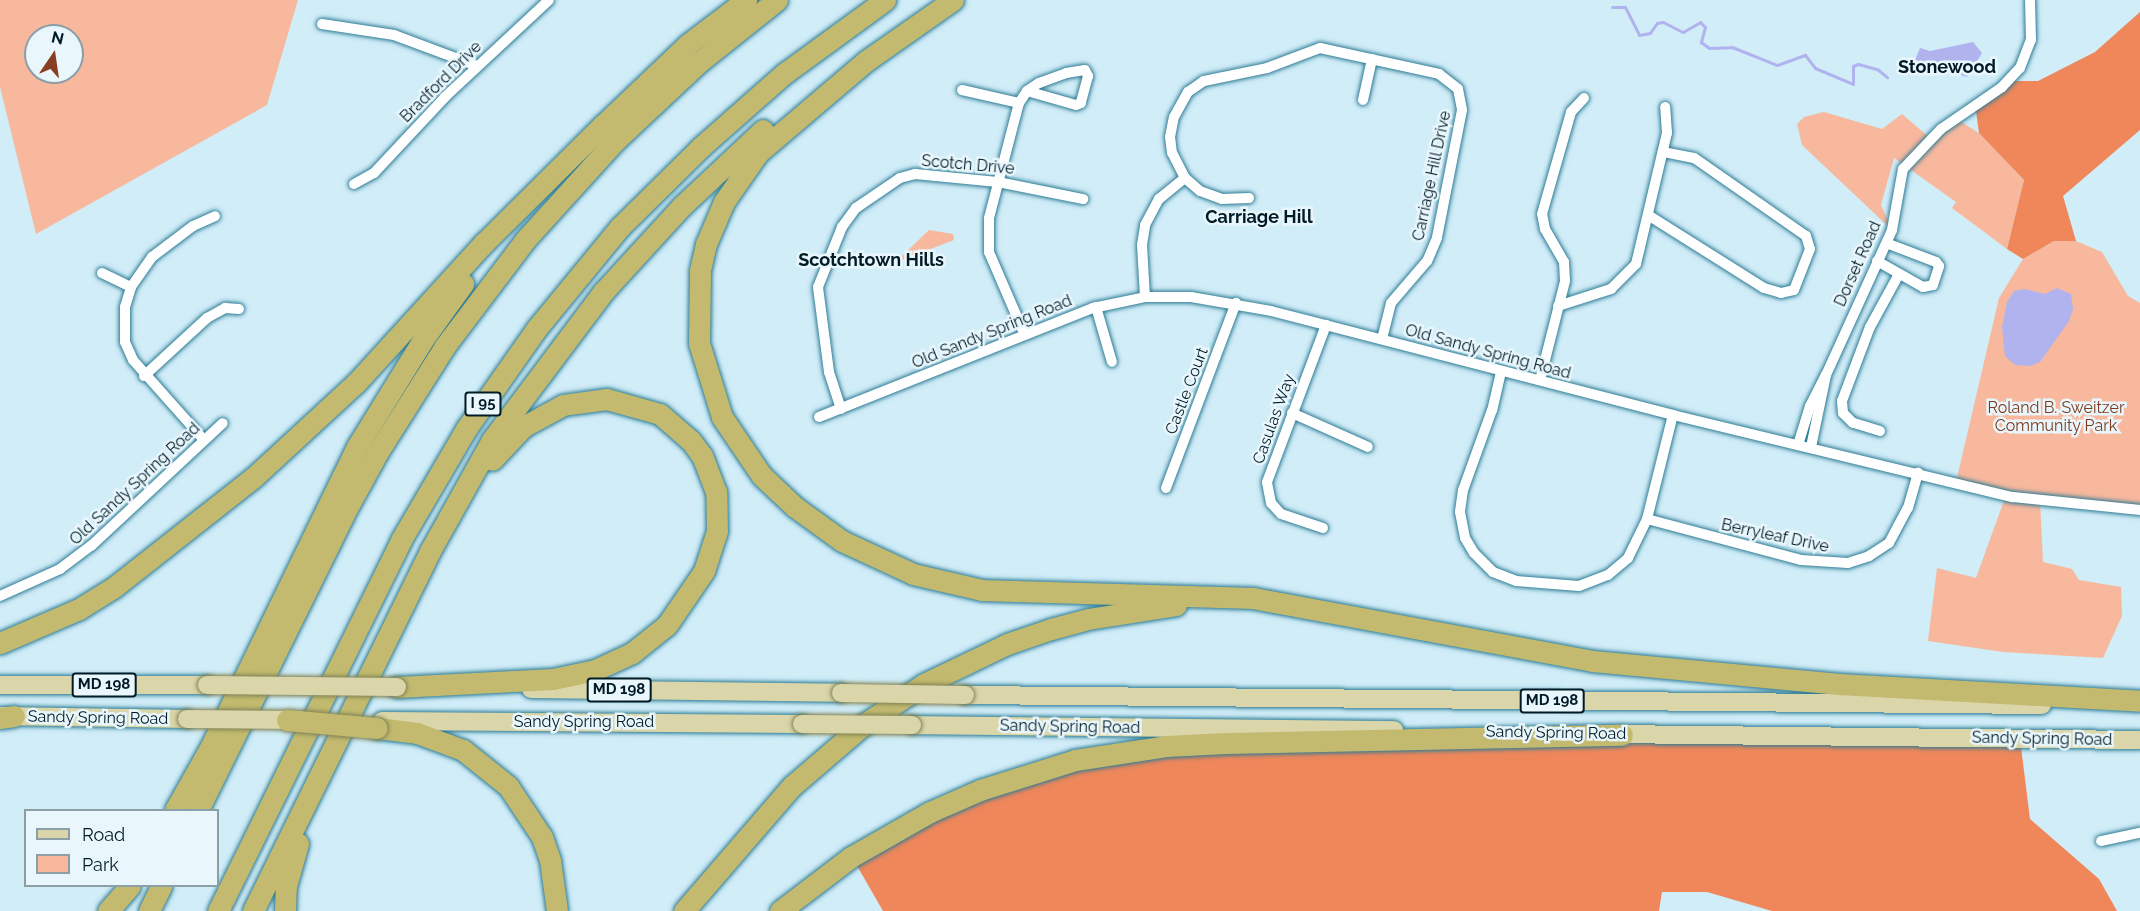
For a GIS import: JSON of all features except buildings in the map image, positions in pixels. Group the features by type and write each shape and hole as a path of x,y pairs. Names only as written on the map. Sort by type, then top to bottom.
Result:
{"highway":[{"path":"0,643 45,626 112,588 254,477 356,382 484,243 688,44 746,0"},
{"path":"198,809 344,514 378,452 445,346 526,239 599,157 698,63 777,0"},
{"name":"I 95","path":"218,911 401,540 466,429 537,328 620,227 701,147 784,73 885,0"},
{"path":"253,911 397,624 435,541 492,440 604,291 682,206 759,133 860,53 940,0"},
{"path":"953,0 866,61 779,131 740,175 724,202 704,253 697,319 712,393 733,437 762,476 818,525 867,555 913,574 1006,592 1217,595 1329,611 1500,646 1653,668 1926,690 2140,702"},
{"path":"176,809 219,729 315,528 389,393 485,256 583,146"},
{"path":"397,624 486,467 523,427 543,414 586,400 625,402 644,407 676,425 702,456 716,492 717,531 711,551 686,602 650,640 613,663 575,676 397,687"},
{"path":"684,911 765,815 825,755 896,702 966,663 1051,629 1136,610 1216,603 1329,611"},
{"path":"285,911 293,858 357,705"},
{"path":"287,720 379,725 417,733 463,750 507,786 542,837 550,860 557,911"},
{"path":"780,911 852,857 930,812 1011,779 1075,760 1190,745 1622,735"},
{"path":"108,911 128,887"}],"main road":[{"name":"Sandy Spring Road","path":"0,685 207,685 1902,705 2140,702"},
{"name":"Sandy Spring Road","path":"5,717 287,720"},
{"name":"Sandy Spring Road","path":"379,725 802,724 2140,740"}],"street":[{"name":"Bradford Drive","path":"354,184 374,173 477,66 549,0"},
{"name":"Dorset Road","path":"1810,447 1826,375 1886,243 1905,165 1941,129 2009,81 2023,63 2031,40 2030,0"},
{"path":"322,24 394,35 477,66"},
{"name":"Carriage Hill Drive","path":"1185,178 1172,153 1171,129 1182,100 1195,86 1224,75 1268,68 1312,49 1439,74 1458,89 1462,102 1434,245 1421,269 1391,303 1382,339"},
{"path":"1363,100 1372,59"},
{"path":"1024,333 987,242 998,182 1019,103 1027,91 1066,73 1084,70 1088,76 1081,103 1076,105 1027,91"},
{"path":"962,90 1019,103"},
{"path":"1540,380 1565,281 1564,262 1545,229 1542,214 1571,112 1584,98"},
{"path":"1558,306 1593,297 1626,278 1636,264 1667,133 1665,107"},
{"path":"1648,215 1764,288 1781,293 1794,290 1810,249 1806,236 1694,158 1663,152"},
{"name":"Scotch Drive","path":"842,409 829,372 817,295 822,270 846,220 856,208 904,176 998,182 1083,199"},
{"path":"1144,297 1145,225 1159,199 1185,178 1216,198 1249,198"},
{"path":"204,441 144,376 125,342 125,307 131,287 152,257 193,226 215,216"},
{"path":"1877,261 1929,288 1939,266 1886,243"},
{"path":"102,273 131,287"},
{"path":"1880,431 1858,425 1844,412 1842,401 1847,380 1870,327 1899,274"},
{"name":"Old Sandy Spring Road","path":"819,417 1024,333 1096,307 1144,297 1191,297 1236,303 1673,415 1918,472 2013,497 2140,510"},
{"name":"Castle Court","path":"1166,488 1236,303"},
{"path":"1096,307 1112,362"},
{"path":"144,376 207,318 225,308 240,309"},
{"name":"Casulas Way","path":"1323,528 1281,514 1267,491 1267,483 1326,325"},
{"path":"1501,372 1460,505 1466,538 1487,568 1508,579 1545,586 1591,583 1628,558 1647,519 1673,415"},
{"path":"1798,445 1810,406 1826,375 1847,380"},
{"path":"1292,414 1368,447"},
{"name":"Old Sandy Spring Road","path":"0,596 74,560 224,423"},
{"name":"Berryleaf Drive","path":"1647,519 1801,560 1842,564 1869,556 1889,543 1908,508 1918,472"},
{"path":"2101,841 2140,833"}],"green space":[{"path":"0,0 298,0 267,105 36,234 0,87"},
{"path":"1824,112 1882,129 1902,114 1930,138 1955,118 1979,133 2024,180 2007,249 1952,208 1956,202 1894,158 1881,205 1892,230 1802,145 1797,124 1804,117"},
{"path":"929,230 953,234 954,240 902,260 901,257"},
{"name":"Roland B. Sweitzer Community Park","path":"2054,241 2076,241 2102,252 2128,296 2140,303 2140,510 2040,500 2043,562 2072,569 2079,580 2121,587 2122,616 2103,658 2003,652 1928,641 1937,568 1976,578 2006,495 1956,482 1999,298 2023,259"}],"shaded area":[{"path":"2140,12 2140,130 2063,196 2076,241 2054,241 2023,259 2007,249 2024,180 1979,133 1975,104 2009,81 2038,81 2095,52"},
{"path":"2020,739 2030,819 2099,879 2117,911 1772,911 1707,892 1662,892 1659,911 883,911 852,857 980,790 1166,746"}],"water":[{"path":"1973,42 1982,53 1967,77 1915,60 1920,48 1930,51"},
{"path":"2057,288 2071,294 2073,309 2069,321 2040,362 2030,366 2015,365 2005,356 2002,327 2007,302 2014,291 2025,289 2045,294"}],"waterway":[{"path":"1612,7 1625,7 1639,35 1650,33 1657,23 1663,22 1683,32 1700,22 1705,27 1701,42 1709,48 1732,47 1777,65 1805,55 1815,68 1853,84 1853,66 1858,64 1877,69 1887,77"}],"district":[{"name":"Stonewood","path":"1947,67"},
{"name":"Carriage Hill","path":"1259,217"},
{"name":"Scotchtown Hills","path":"871,260"}]}
